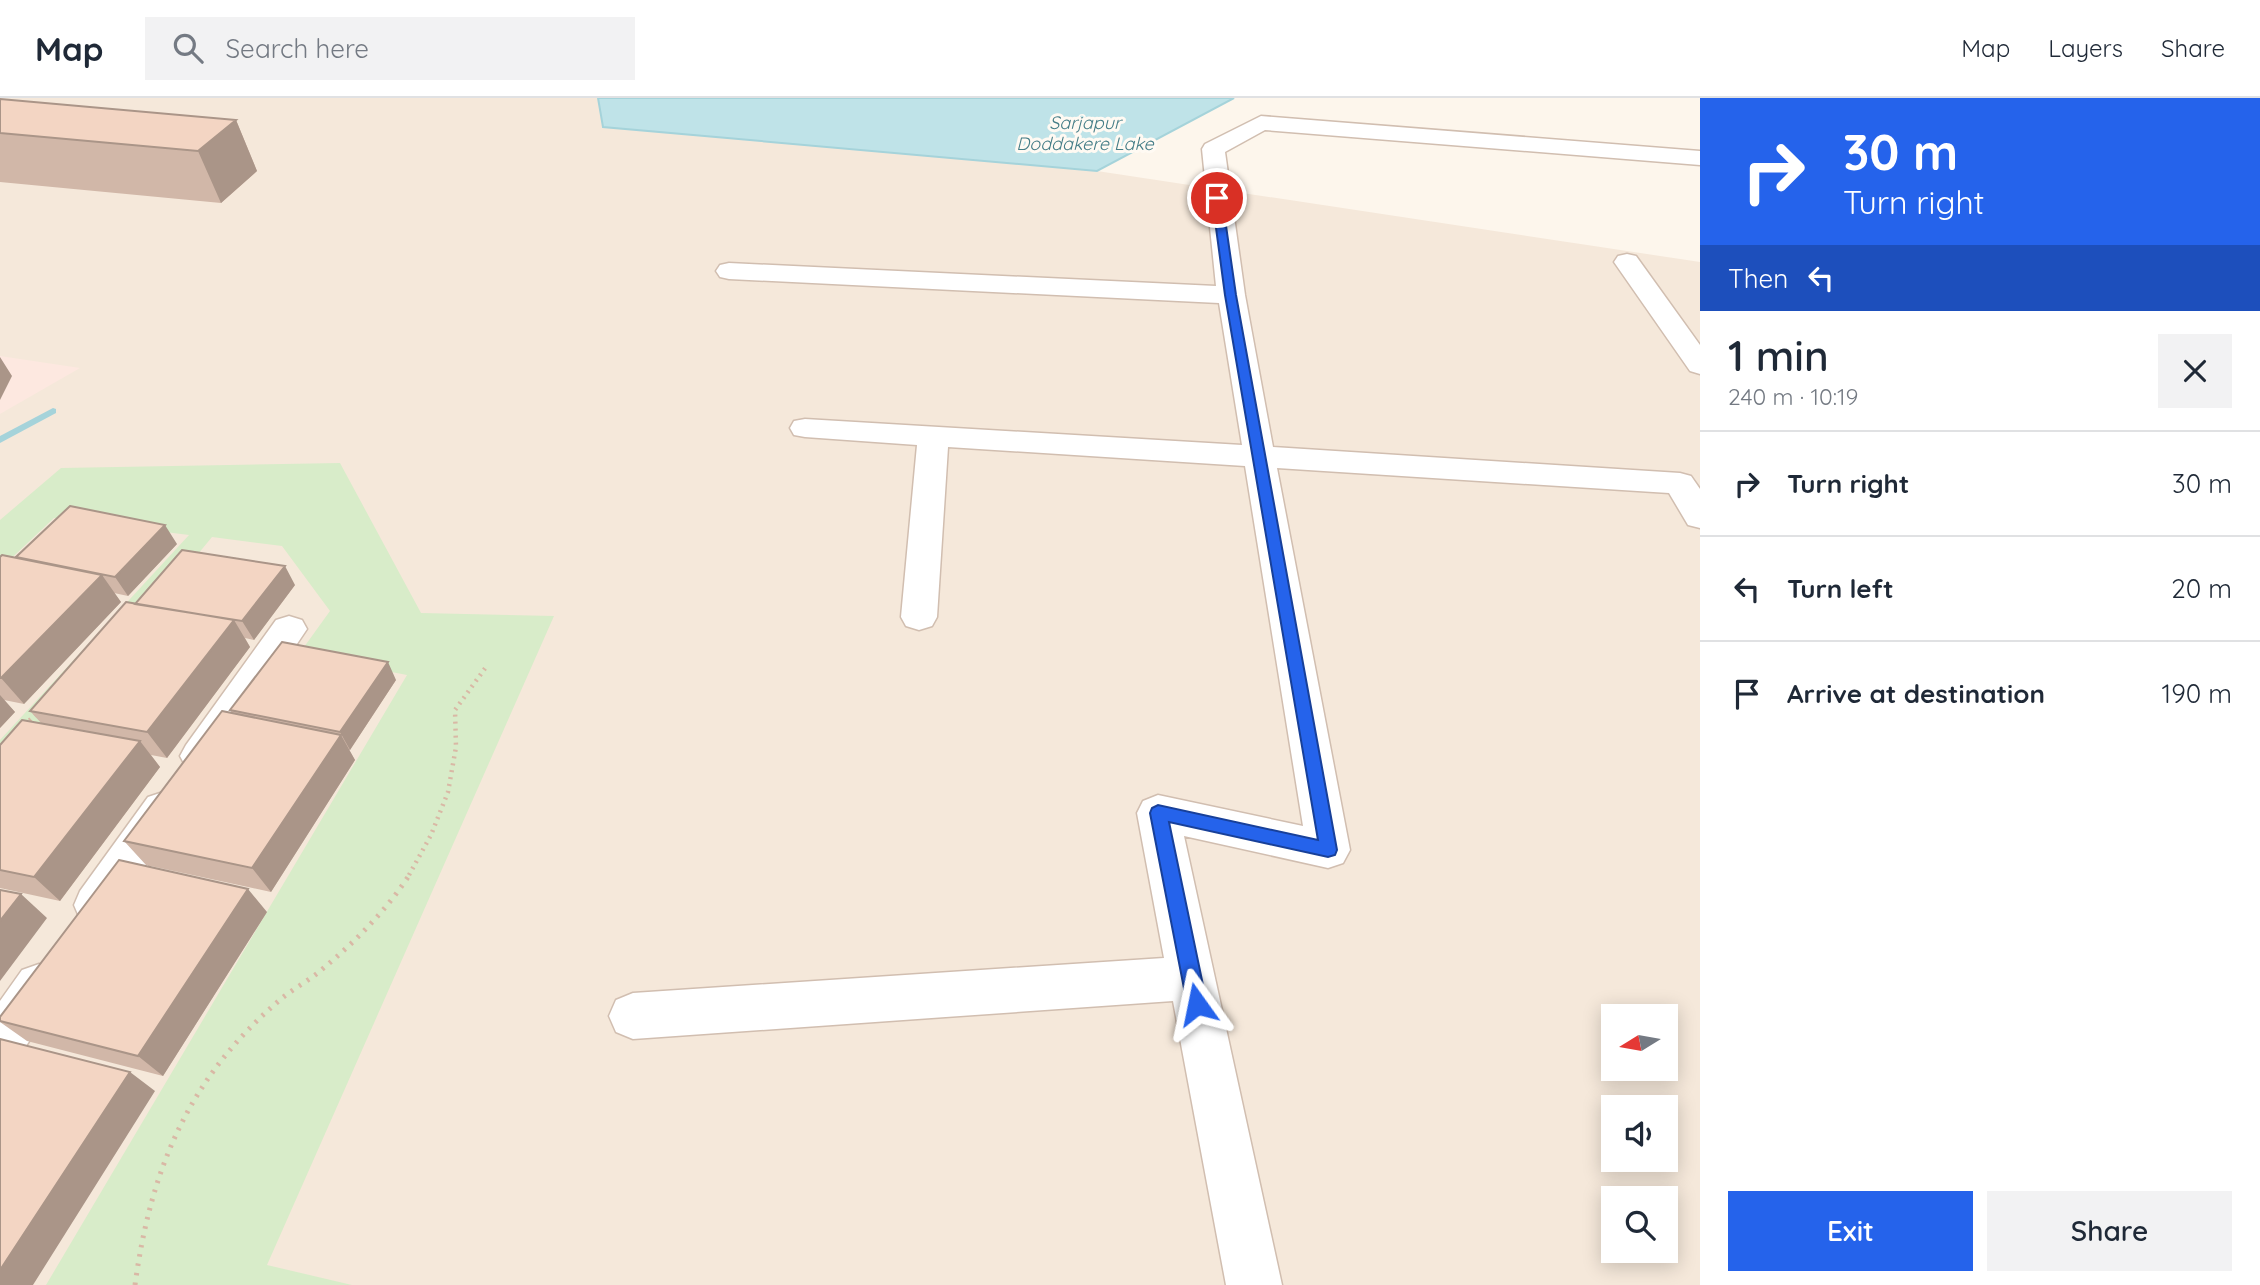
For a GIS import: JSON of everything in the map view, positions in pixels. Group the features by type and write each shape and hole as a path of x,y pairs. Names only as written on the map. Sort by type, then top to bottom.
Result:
{"street":[{"path":"1254,1285 1158,813 1328,850 1231,295 1213,149 1261,124 1700,158"},
{"path":"1627,262 1700,365"},
{"path":"729,271 1231,295"},
{"path":"805,428 1679,482 1696,505"},
{"path":"919,617 933,436"},
{"path":"0,1042 289,629"},
{"path":"633,1016 1192,978"}],"path":[{"path":"135,1285 140,1236 153,1186 172,1138 201,1089 243,1037 282,999 317,973 356,938 390,901 416,863 437,823 450,783 456,747 454,712 486,667"},
{"path":"19,730 43,708"}],"shaded area":[{"path":"0,98 598,98 604,127 1097,171 1700,262 1700,1285 0,1285"},
{"path":"0,356 80,368 0,414"}],"green space":[{"path":"340,463 421,613 554,616 267,1265 352,1285 46,1285 407,675 299,654 330,611 282,546 212,537 0,794 0,740 189,535 54,518 0,569 0,520 61,468"}],"water":[{"name":"Sarjapur Doddakere Lake","path":"598,98 1234,98 1097,171 603,127"}],"building":[{"path":"0,99 236,120 198,151 0,133"},
{"path":"70,506 165,525 115,577 16,557"},
{"path":"182,550 285,566 242,621 135,604"},
{"path":"2,555 102,575 0,678 0,557"},
{"path":"126,602 234,620 147,732 30,711"},
{"path":"282,642 388,662 340,732 230,710"},
{"path":"222,711 341,735 252,868 124,841"},
{"path":"22,720 140,741 34,877 0,870 0,745"},
{"path":"119,860 248,889 138,1056 0,1021 0,1017"},
{"path":"0,890 21,894 0,921"},
{"path":"0,1039 130,1072 0,1270"}],"waterway":[{"path":"0,440 53,411"}],"route":[{"path":"1197,1004 1158,813 1328,850 1231,295 1217,198"}]}
